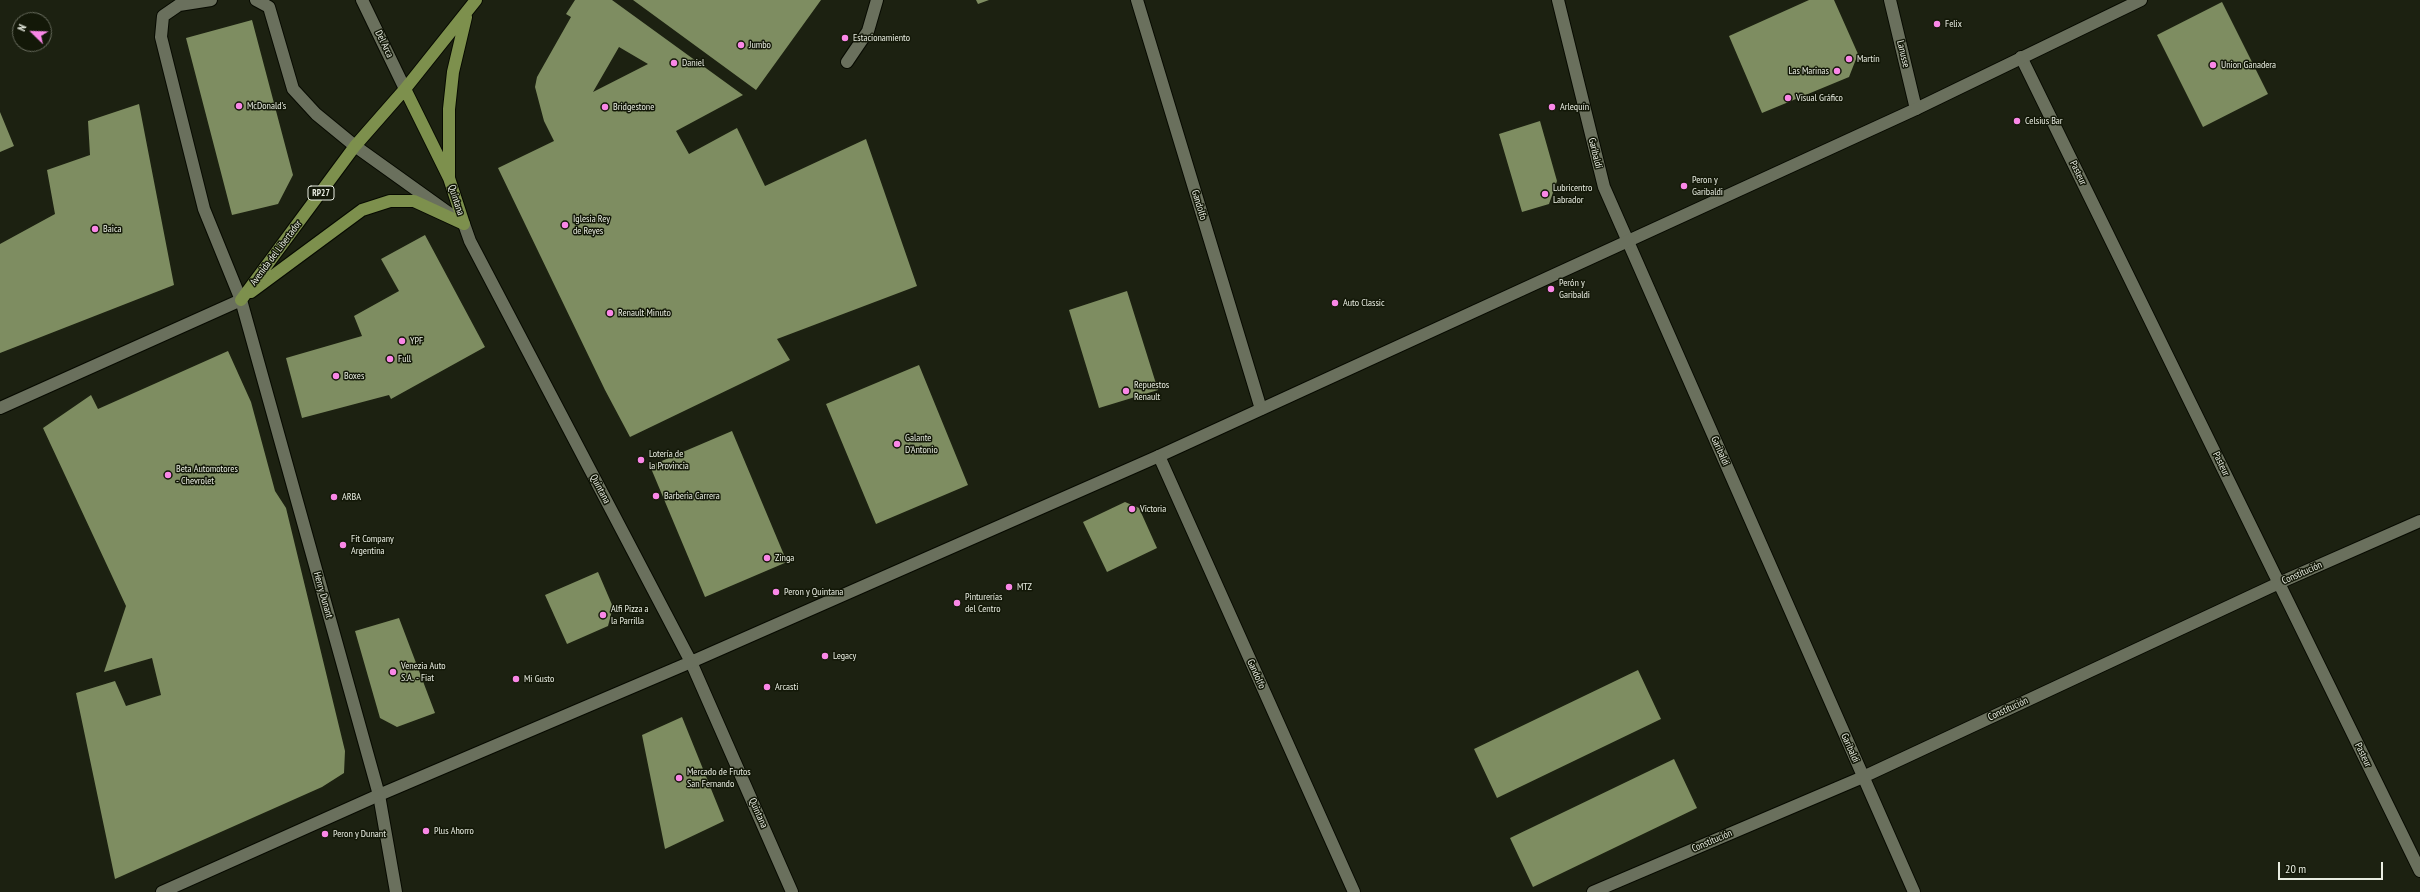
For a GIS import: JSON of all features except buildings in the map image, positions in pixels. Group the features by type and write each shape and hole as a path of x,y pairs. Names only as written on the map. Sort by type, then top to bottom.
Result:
{"main road":[{"name":"Avenida del Libertador","path":"241,300 356,146 405,89 468,12 476,0"},
{"name":"RP27","path":"449,178 447,142 453,72 468,12"},
{"name":"Quintana","path":"405,89 449,178 464,224"},
{"name":"RP27","path":"241,300 362,210 390,201 414,201 464,224"}],"street":[{"name":"Henry Dunant","path":"211,0 179,5 163,16 161,37 204,209 241,300 379,795 396,892"},
{"path":"256,0 268,7 293,89 316,114 356,146 464,224"},
{"name":"Del Arca","path":"362,0 405,89"},
{"path":"847,62 868,31 877,0"},
{"name":"Gandolfo","path":"1137,0 1261,409"},
{"name":"Garibaldi","path":"1558,0 1604,187 1914,892"},
{"name":"Lanusse","path":"1890,0 1916,109"},
{"path":"162,892 379,795 691,662 1158,456 1916,109 2141,0"},
{"name":"Pasteur","path":"2021,57 2420,871"},
{"name":"Quintana","path":"464,224 470,241 691,662 792,892"},
{"name":"Avenida del Libertador","path":"0,408 241,300"},
{"name":"Gandolfo","path":"1158,456 1354,892"},
{"name":"Constitución","path":"1593,892 1863,776 2279,583 2420,521"}],"place":[{"name":"Felix","path":"1937,24"},
{"name":"Estacionamiento","path":"845,38"},
{"name":"Jumbo","path":"741,45"},
{"name":"Martín","path":"1849,59"},
{"name":"Daniel","path":"674,63"},
{"name":"Union Ganadera","path":"2213,65"},
{"name":"Las Marinas","path":"1837,71"},
{"name":"Visual Gráfico","path":"1788,98"},
{"name":"McDonald's","path":"239,106"},
{"name":"Bridgestone","path":"605,107"},
{"name":"Arlequín","path":"1552,107"},
{"name":"Celsius Bar","path":"2017,121"},
{"name":"Peron y Garibaldi","path":"1684,186"},
{"name":"Lubricentro Labrador","path":"1545,194"},
{"name":"Iglesia Rey de Reyes","path":"565,225"},
{"name":"Baica","path":"95,229"},
{"name":"Perón y Garibaldi","path":"1551,289"},
{"name":"Auto Classic","path":"1335,303"},
{"name":"Renault Minuto","path":"610,313"},
{"name":"YPF","path":"402,341"},
{"name":"Full","path":"390,359"},
{"name":"Boxes","path":"336,376"},
{"name":"Repuestos Renault","path":"1126,391"},
{"name":"Galante D'Antonio","path":"897,444"},
{"name":"Lotería de la Provincia","path":"641,460"},
{"name":"Beta Automotores - Chevrolet","path":"168,475"},
{"name":"Barberìa Carrera","path":"656,496"},
{"name":"ARBA","path":"334,497"},
{"name":"Victoria","path":"1132,509"},
{"name":"Fit Company Argentina","path":"343,545"},
{"name":"Zinga","path":"767,558"},
{"name":"MTZ","path":"1009,587"},
{"name":"Peron y Quintana","path":"776,592"},
{"name":"Pinturerías del Centro","path":"957,603"},
{"name":"Alfi Pizza a la Parrilla","path":"603,615"},
{"name":"Legacy","path":"825,656"},
{"name":"Venezia Auto S.A. - Fiat","path":"393,672"},
{"name":"Mi Gusto","path":"516,679"},
{"name":"Arcasti","path":"767,687"},
{"name":"Mercado de Frutos San Fernando","path":"679,778"},
{"name":"Plus Ahorro","path":"426,831"},
{"name":"Peron y Dunant","path":"325,834"}]}
